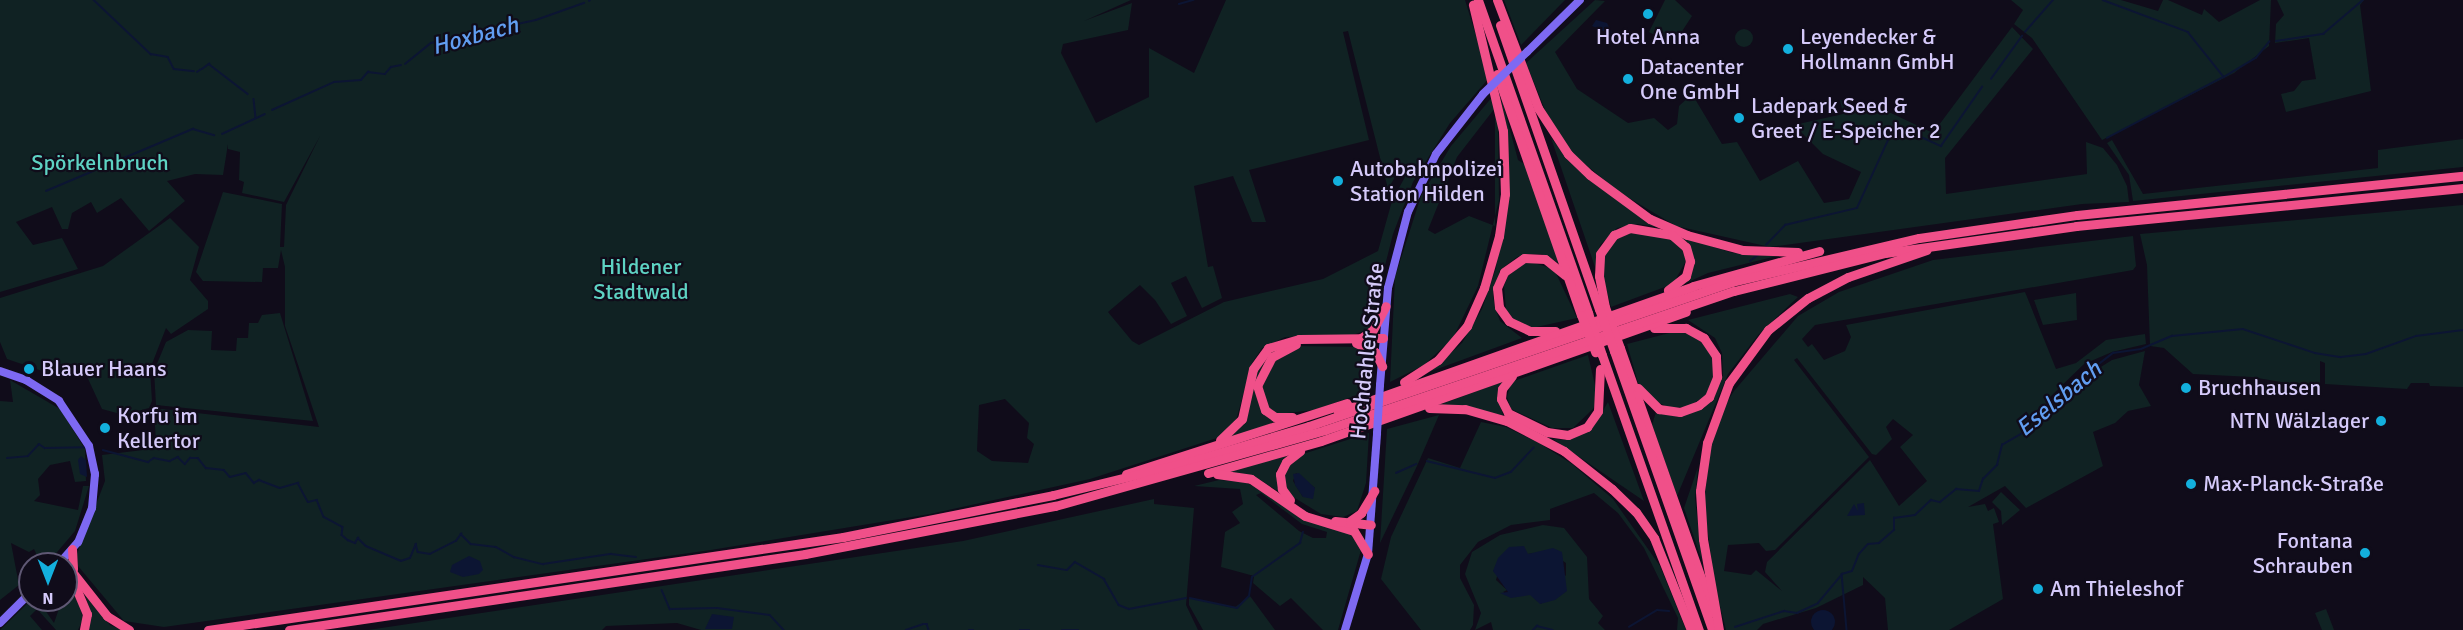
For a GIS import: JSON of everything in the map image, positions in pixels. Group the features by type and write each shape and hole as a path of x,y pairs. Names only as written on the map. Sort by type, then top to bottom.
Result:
{"highway":[{"path":"1491,0 1580,253 1617,350 1712,630"},
{"path":"1497,0 1546,124 1568,154 1611,193 1650,219 1706,242 1762,251 1859,250"},
{"path":"1474,2 1571,285 1585,314"},
{"path":"1474,2 1699,630"},
{"path":"1400,385 1438,360 1457,342 1484,288 1499,236 1505,184 1503,131 1474,2"},
{"path":"208,630 843,537 1113,481 1326,421 1693,294 1859,250 2055,218 2463,176"},
{"path":"289,630 892,539 1045,508 1166,477 1390,409 1712,298 1831,265 1954,241 2463,188"},
{"path":"1602,308 1599,276 1600,254 1614,235 1630,228 1672,235 1681,241 1689,255 1689,269 1681,282 1643,303"},
{"path":"1719,630 1701,523 1701,475 1713,420 1738,369 1768,330 1808,298 1848,278 1954,241"},
{"path":"1326,421 1358,402 1643,303 1819,251"},
{"path":"1560,332 1530,331 1509,321 1499,307 1497,288 1510,266 1531,257 1553,262 1571,285"},
{"path":"1166,477 1208,473 1310,445 1642,329 1700,307 1712,298"},
{"path":"1303,417 1275,417 1262,407 1257,386 1268,363 1280,350 1297,343 1359,340 1373,330 1386,306"},
{"path":"1630,377 1650,403 1659,409 1680,412 1699,405 1708,397 1717,378 1711,347 1695,332 1676,327 1642,329"},
{"path":"1208,447 1237,426 1245,411 1253,369 1268,348 1299,339 1383,341"},
{"path":"1359,340 1375,352 1382,366"},
{"path":"1617,350 1630,377 1719,630"},
{"path":"1514,375 1502,389 1502,399 1508,413 1547,432 1568,435 1587,427 1598,411 1599,356"},
{"path":"1600,369 1622,412"},
{"path":"1113,481 1135,469 1422,380"},
{"path":"1418,408 1465,409 1507,421 1564,451 1600,479 1636,512 1654,538 1691,630"},
{"path":"1310,445 1291,456 1282,467 1282,489 1303,510 1340,524 1358,534 1368,554"},
{"path":"1208,473 1251,479 1305,516 1340,524 1371,527"},
{"path":"1340,524 1361,513 1374,491"},
{"path":"78,586 106,616 129,630"},
{"path":"78,593 87,614 84,630"}],"main road":[{"name":"Hochdahler Straße","path":"1346,630 1368,554 1386,306 1399,237 1418,188 1436,154 1483,94 1580,0"},
{"path":"0,371 27,380 59,401 86,437 94,466 94,494 88,521 70,552"},
{"path":"0,623 18,605"}],"green space":[{"name":"Hildener Stadtwald","path":"0,0 1131,0 1084,21 1132,3 1128,30 1063,44 1061,53 1096,123 1149,97 1149,48 1194,73 1226,0 1465,0 1489,78 1450,123 1413,182 1393,234 1369,329 1353,335 1285,337 1262,348 1252,363 1235,424 1223,436 1090,479 930,514 711,550 164,627 124,621 78,566 78,552 105,481 102,455 143,450 156,441 154,411 162,409 319,427 285,326 285,267 281,250 278,268 263,268 262,282 203,281 196,272 223,192 282,204 280,247 284,247 286,205 320,136 284,202 242,193 244,182 239,180 240,152 228,149 228,144 223,175 195,174 167,181 185,201 149,231 121,198 97,213 91,202 72,213 68,229 62,229 52,207 16,222 33,245 62,238 78,269 0,292","holes":["1348,31 1388,189 1398,172 1406,175 1392,201 1378,251 1323,279 1224,302 1139,345 1132,341 1108,312 1140,285 1155,300 1171,324 1187,316 1171,283 1186,276 1202,308 1222,298 1213,266 1208,267 1194,186 1233,176 1252,222 1266,222 1249,170 1369,140 1343,32","1005,399 1029,423 1027,438 1034,444 1028,463 992,461 977,451 979,405"]},
{"path":"1504,0 1565,0 1521,45"},
{"path":"1595,0 1605,1 1555,52 1577,89 1628,123 1654,118 1668,130 1677,124 1679,106 1692,94 1722,144 1737,142 1760,181 1798,161 1824,203 1849,199 1861,172 1823,154 1794,125 1843,114 1840,100 1871,111 1891,113 1933,133 2012,27 2033,49 1945,158 1946,194 2087,174 2086,142 2103,148 2117,165 2127,186 2129,202 2082,204 1770,247 1676,226 1619,192 1574,155 1548,117 1526,63"},
{"path":"1665,0 1675,0 1692,16 1673,45 1649,32"},
{"path":"2011,0 2121,0 2158,11 2163,0 2168,0 2202,15 2204,9 2219,22 2260,0 2271,0 2269,46 2234,73 2102,140 2032,38 2014,24 2023,10"},
{"path":"2277,0 2364,0 2360,5 2371,91 2286,112 2281,94 2294,91 2302,81 2316,79 2309,38 2275,43 2276,24 2284,15"},
{"path":"1744,29 1750,32 1753,38 1750,44 1744,47 1738,44 1735,38 1738,32"},
{"path":"1493,96 1498,120 1499,200 1495,216 1495,108 1457,157 1428,230 1435,234 1469,216 1493,225 1478,286 1453,338 1424,365 1390,382 1395,277 1421,196 1451,146"},
{"path":"1501,96 1518,160 1527,166 1559,263 1542,254 1527,254 1517,257 1500,270 1493,296 1495,308 1500,321 1522,338 1429,372 1462,343 1482,309 1496,268 1508,152"},
{"path":"1551,138 1574,166 1663,228 1638,224 1617,228 1600,245 1596,270"},
{"path":"2463,139 2463,167 2133,201 2129,175 2107,143 2112,140 2143,194 2378,168 2378,150"},
{"path":"2463,205 2463,387 2430,386 2429,383 2411,383 2407,389 2325,384 2325,363 2320,361 2320,389 2252,377 2193,374 2164,348 2150,346 2147,265 2140,234"},
{"path":"170,218 199,247 190,280 208,301 208,309 171,334 166,328 150,369 152,401 149,408 124,415 102,409 84,370 69,377 54,375 7,359 0,342 0,298 103,266"},
{"path":"1633,232 1666,236 1681,245 1686,261 1673,284 1611,307 1602,273 1605,251 1618,238"},
{"path":"2133,236 2136,266 2133,270 1815,325 1802,339 1808,347 1812,344 1824,360 1845,351 1851,337 1846,325 2025,292 2056,369 2076,363 2106,340 2145,334 2146,344 2112,352 2084,364 2048,399 2059,407 2096,370 2112,360 2145,351 2139,385 2151,406 2128,411 2115,423 2093,432 2103,466 2026,508 2005,486 1968,507 1985,504 1988,511 1994,508 1999,522 1993,524 2003,599 1949,630 1888,630 1885,598 1863,577 1863,585 1816,608 1763,624 1757,630 1726,630 1715,586 1704,505 1710,445 1724,407 1734,391 1798,316 1839,292 1933,260","holes":["1797,358 1872,454 1876,455 1892,439 1886,427 1893,419 1913,435 1900,447 1927,481 1899,506 1870,460 1767,562 1765,572 1782,591 1756,570 1751,575 1724,571 1728,545 1759,543 1766,551 1775,550 1869,457 1794,360"]},
{"path":"1682,237 1733,253 1777,256 1708,273 1684,284 1690,274 1688,243"},
{"path":"1527,261 1554,269 1577,318 1532,328 1514,319 1506,310 1504,286 1508,276"},
{"path":"2076,293 2077,320 2043,325 2034,300"},
{"path":"1790,294 1798,297 1759,334 1728,374 1677,496 1652,425 1656,412 1676,416 1704,408 1723,376 1722,353 1715,338 1688,320"},
{"path":"280,313 313,421 156,405 154,371 166,342 188,330 212,331 211,350 236,351 237,338 248,338 249,323 258,323 262,315"},
{"path":"1677,331 1693,335 1708,348 1715,364 1714,380 1705,396 1688,407 1670,408 1653,400 1639,386 1627,344"},
{"path":"1286,342 1264,363 1255,391 1261,409 1280,420 1222,441 1233,432 1262,356"},
{"path":"1295,346 1361,347 1374,359 1372,390 1314,410 1278,414 1268,408 1261,385 1277,357"},
{"path":"1588,355 1598,398 1593,409 1573,428 1552,428 1511,409 1507,397 1511,382"},
{"path":"10,380 60,409 85,449 86,481 75,482 70,461 50,465 38,479 40,495 34,501 78,510 83,486 89,486 75,531 57,552 35,552 34,549 29,552 11,543 18,586 0,600 0,401 13,402"},
{"path":"1502,382 1499,401 1503,415 1439,405"},
{"path":"1608,402 1644,501 1553,439 1565,440 1595,424"},
{"path":"1439,415 1417,466 1380,543 1387,429"},
{"path":"1481,422 1506,427 1539,443 1572,464 1613,499 1660,566 1686,630 1677,630 1678,618 1644,548 1618,513 1594,493 1550,509 1550,520 1511,525 1478,542 1460,565 1460,578 1474,605 1473,625 1470,630 1421,630 1381,579 1391,537 1428,458 1460,468"},
{"path":"1369,433 1366,483 1357,511 1343,517 1321,514 1290,495 1283,478 1286,466 1303,454","holes":["1296,473 1315,488 1303,497 1293,481"]},
{"path":"1287,456 1276,471 1282,494 1259,479 1226,472"},
{"path":"1698,467 1695,498 1702,561 1684,508"},
{"path":"1219,480 1244,482 1351,535 1361,550 1338,630 1323,630 1291,598 1280,606 1253,583 1254,576 1221,567 1225,532 1240,523 1232,512 1243,504 1240,489 1194,486","holes":["1261,493 1302,524 1327,532 1326,538 1313,538 1299,531 1256,495"]},
{"path":"2001,492 2020,510 2002,525 2001,511 1992,502"},
{"path":"1154,499 1154,504 1194,508 1186,605 1198,630 701,630 677,623 606,626 602,630 368,630 963,541"},
{"path":"1543,525 1564,528 1587,557 1589,599 1603,616 1598,623 1605,630 1493,630 1491,622 1475,630 1481,613 1465,574 1472,552 1500,535","holes":["1548,551 1566,563 1566,575 1541,604 1530,594 1511,597 1503,592 1507,590 1496,580 1498,573 1493,571 1528,554"]},
{"path":"84,592 110,625 122,630 87,630 91,614"},
{"path":"1250,596 1275,630 1203,630 1189,605 1189,598 1234,608"},
{"path":"78,598 83,619 78,630 56,630 40,612 46,612 54,623 58,612 78,612"},
{"path":"2326,609 2334,630 2322,630 2315,613"},
{"path":"19,612 34,612 30,616 42,630 0,630"}],"water":[{"path":"1596,20 1607,23 1613,35 1592,26"},
{"path":"81,456 86,460 87,477 80,474 78,460"},
{"path":"1299,473 1315,488 1313,499 1303,497 1295,485 1293,474"},
{"path":"1864,503 1865,515 1847,516 1854,504 1858,511 1857,504"},
{"path":"1524,546 1528,554 1553,548 1562,552 1567,591 1555,600 1540,604 1530,595 1511,598 1500,593 1508,592 1493,571 1498,558 1509,547"},
{"path":"469,556 480,561 483,570 479,574 463,577 450,572 452,565"},
{"path":"1823,610 1831,614 1835,622 1831,630 1823,634 1815,630 1811,622 1815,614"},
{"path":"712,614 734,617 732,629 705,629"}],"waterway":[{"path":"94,0 151,54 168,57 174,69 194,71"},
{"path":"1179,4 1193,0"},
{"path":"2025,32 2053,0"},
{"path":"2103,0 2188,32 2224,77 2256,58 2269,42"},
{"path":"2276,41 2323,34 2363,0"},
{"name":"Hoxbach","path":"405,64 431,43 536,20 584,3"},
{"path":"1991,79 2022,36"},
{"path":"202,69 209,64 248,94"},
{"name":"Hoxbach","path":"272,110 334,82 361,80 368,72 385,74 391,67 401,65"},
{"path":"2107,138 2223,77"},
{"path":"1766,245 1785,225 1857,208 1895,125 1941,146 1982,87"},
{"path":"254,99 256,118"},
{"name":"Hoxbach","path":"222,134 265,114"},
{"name":"Hoxbach","path":"46,191 193,129 214,135"},
{"path":"1750,261 1758,255"},
{"name":"Eselsbach","path":"1735,627 1784,611 1797,613 1818,603 1842,574 1852,571 1859,554 1868,544 1879,543 1894,530 1894,518 1915,515 1931,500 1940,502 1956,489 1979,491 1983,479 1997,465 2002,445 2032,428 2077,381 2113,353 2141,349 2172,336 2243,329 2315,353 2341,357 2366,354 2416,336 2463,330"},
{"path":"7,458 28,456 39,444 45,448 84,447"},
{"path":"1427,461 1495,478 1511,472 1533,448"},
{"path":"103,450 148,462 154,458 170,461 178,457 185,464 190,458 198,458 206,468 224,470 230,477 246,473 254,483 259,480 280,488 298,483 308,502 317,500 324,517 343,527 342,535 348,540 355,543 358,538 366,546 401,561 410,558 416,544 418,552 430,554 456,541 461,534 471,544 496,547 514,557 543,564 611,554 636,557"},
{"path":"1396,473 1416,464"},
{"path":"1190,598 1237,608 1249,596 1252,577 1300,543 1303,532"},
{"path":"1038,565 1067,570 1075,562 1104,579 1119,605 1129,609 1186,598"},
{"path":"1842,574 1847,630"},
{"path":"662,590 670,609 717,608 770,615 784,630"},
{"name":"Eselsbach","path":"1629,627 1657,610 1669,611"},
{"path":"906,630 923,624 927,624 929,630"},
{"name":"Eselsbach","path":"1533,630 1537,626 1553,630"},
{"path":"1020,630 1029,630"},
{"path":"1062,630 1078,630"}],"place":[{"name":"Hotel Anna","path":"1648,14"},
{"name":"Leyendecker & Hollmann GmbH","path":"1788,49"},
{"name":"Datacenter One GmbH","path":"1628,79"},
{"name":"Ladepark Seed & Greet / E-Speicher 2","path":"1739,118"},
{"name":"Autobahnpolizei Station Hilden","path":"1338,181"},
{"name":"Blauer Haans","path":"29,369"},
{"name":"Bruchhausen","path":"2186,388"},
{"name":"NTN Wälzlager","path":"2381,421"},
{"name":"Korfu im Kellertor","path":"105,428"},
{"name":"Max-Planck-Straße","path":"2191,484"},
{"name":"Fontana Schrauben","path":"2365,553"},
{"name":"Am Thieleshof","path":"2038,589"}],"park label":[{"name":"Spörkelnbruch","path":"100,163"}]}
